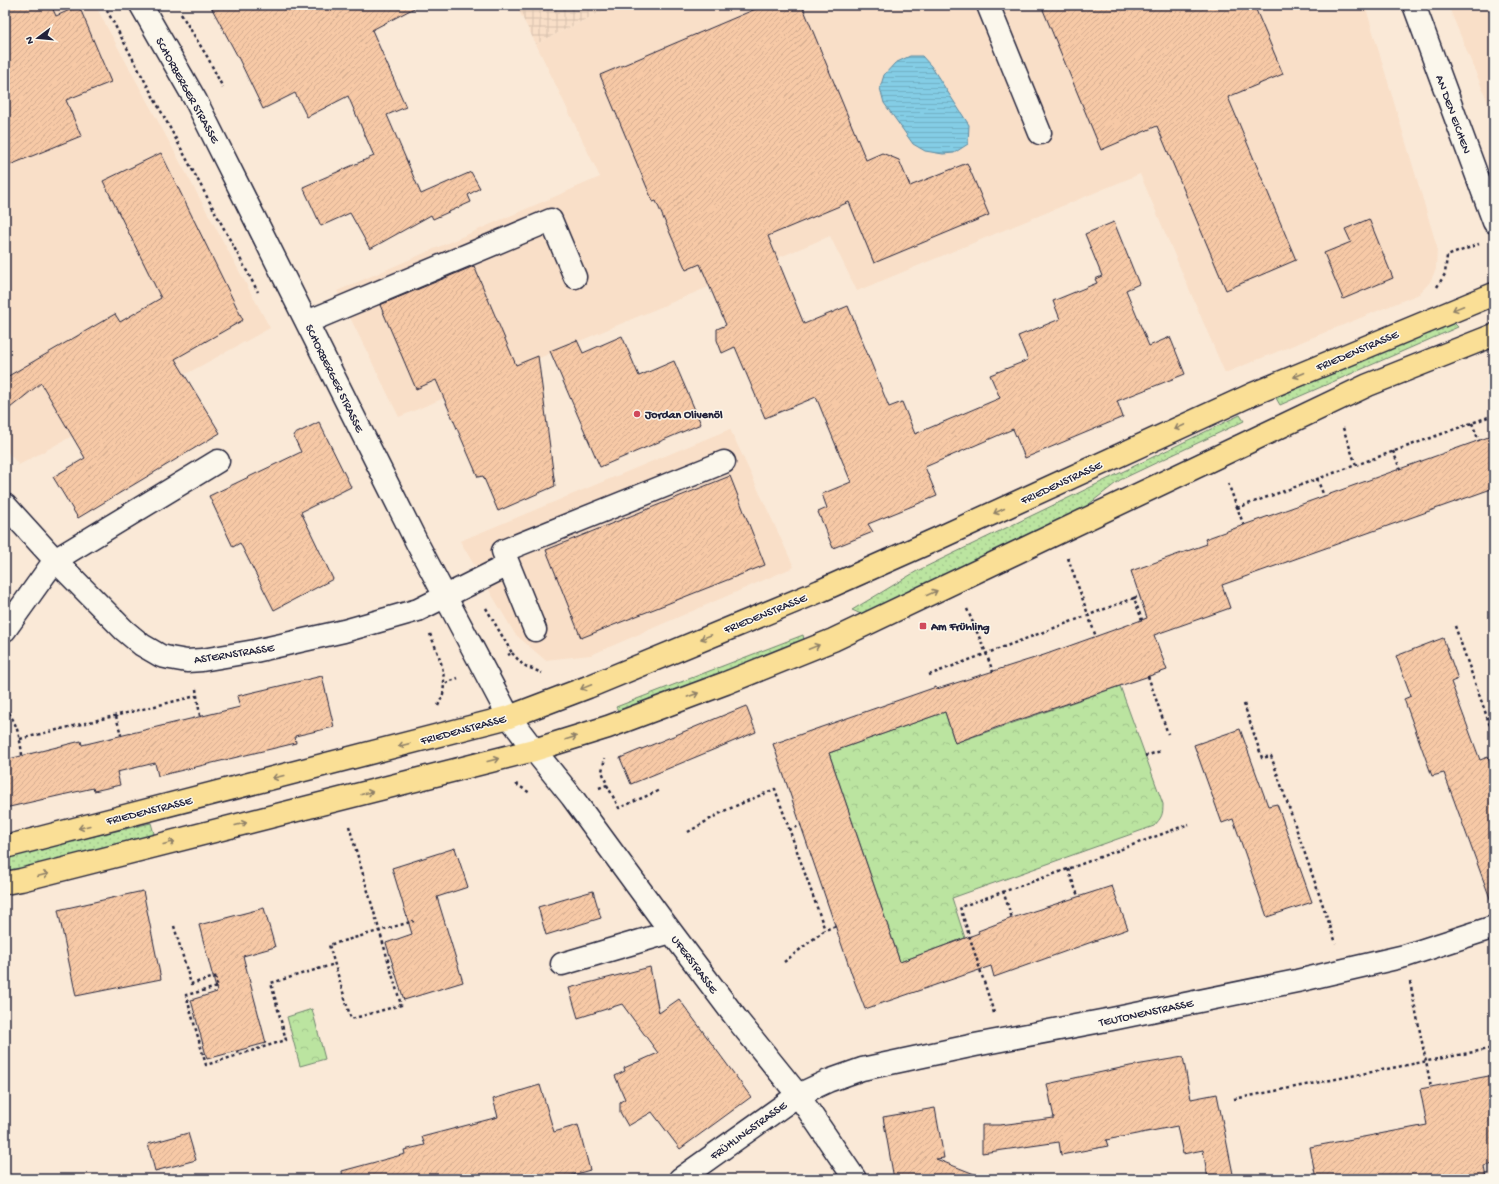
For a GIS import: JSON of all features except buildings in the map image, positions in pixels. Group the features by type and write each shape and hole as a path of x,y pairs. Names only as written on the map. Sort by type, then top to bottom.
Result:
{"main road":[{"name":"FRIEDENSTRASSE","path":"5,847 509,717 588,687 820,591 1254,394 1494,294"},
{"path":"5,883 534,750 608,727 726,683 833,640 1368,385 1494,335"}],"street":[{"name":"SCHORBERGER STRASSE","path":"141,5 196,101 445,596 509,717 534,750"},
{"path":"988,5 1040,133"},
{"name":"AN DEN EICHEN","path":"1414,5 1494,222"},
{"path":"307,322 550,220 575,277"},
{"path":"5,630 55,560 218,461"},
{"path":"535,630 503,551 724,462"},
{"name":"ASTERNSTRASSE","path":"5,505 55,560 124,630 142,645 161,656 187,661 226,657 344,631 418,610 508,565"},
{"name":"UFERSTRASSE","path":"534,750 572,797 739,1022 798,1095 855,1179"},
{"name":"TEUTONENSTRASSE","path":"798,1095 828,1081 862,1069 1346,970 1406,956 1494,927"},
{"path":"562,964 671,932"},
{"name":"FRÜHLINGSTRASSE","path":"680,1179 798,1095"}],"path":[{"path":"1436,288 1445,274 1447,256 1481,243"},
{"path":"1237,508 1494,415"},
{"path":"1341,423 1356,465"},
{"path":"1472,423 1479,441"},
{"path":"1393,451 1400,469"},
{"path":"1317,479 1324,496"},
{"path":"1227,480 1244,526"},
{"path":"1068,558 1096,637"},
{"path":"929,675 1140,596"},
{"path":"1134,598 1142,620"},
{"path":"967,609 993,672"},
{"path":"1455,626 1494,737"},
{"path":"512,653 523,665 539,673 547,674"},
{"path":"1148,676 1168,734"},
{"path":"20,739 196,696"},
{"path":"1244,704 1262,758 1271,756 1346,970"},
{"path":"5,708 12,717 20,739 22,756"},
{"path":"116,716 121,736"},
{"path":"1145,756 1161,750"},
{"path":"607,785 620,808 658,791"},
{"path":"688,832 724,812 775,789 825,930"},
{"path":"1003,1040 960,907 1189,824"},
{"path":"349,825 379,931 401,1005 351,1019 329,945 379,931 414,921"},
{"path":"789,830 801,825"},
{"path":"1068,869 1078,896"},
{"path":"1004,891 1012,918"},
{"path":"174,926 191,984 217,977 218,987 186,995 206,1065 286,1040 271,983 335,964"},
{"path":"784,962 825,930 836,926"},
{"path":"1406,956 1431,1087"},
{"path":"1234,1099 1494,1048"},
{"path":"237,1051 238,1055"}],"shaded area":[{"path":"5,5 95,5 270,328 19,465 5,449"},
{"path":"516,5 615,5 536,44"},
{"path":"615,5 1365,5 1437,247 1436,269 1430,282 1419,294 1225,373 1140,174 857,291 830,236 399,417 337,291 600,177 536,44"},
{"path":"1448,5 1494,5 1494,117"},
{"path":"730,429 794,567 591,655 545,660 515,634 460,541"}],"green space":[{"path":"1451,320 1458,327 1280,405 1276,398"},
{"path":"1240,415 1244,421 1120,480 1080,511 861,614 852,610 917,571"},
{"path":"803,635 805,643 620,714 616,707"},
{"path":"1120,686 1163,804 1162,816 1159,820 1154,826 952,898 965,938 900,962 829,753 945,712 955,743"},
{"path":"151,823 155,837 10,874 7,856"},
{"path":"312,1009 325,1059 300,1066 287,1017"}],"water":[{"path":"910,56 922,56 931,66 969,125 968,144 954,153 943,154 925,151 913,144 884,103 880,88 884,75 895,63"}],"place":[{"name":"Jordan Olivenöl","path":"637,414"},
{"name":"Am Frühling","path":"923,626"}]}
